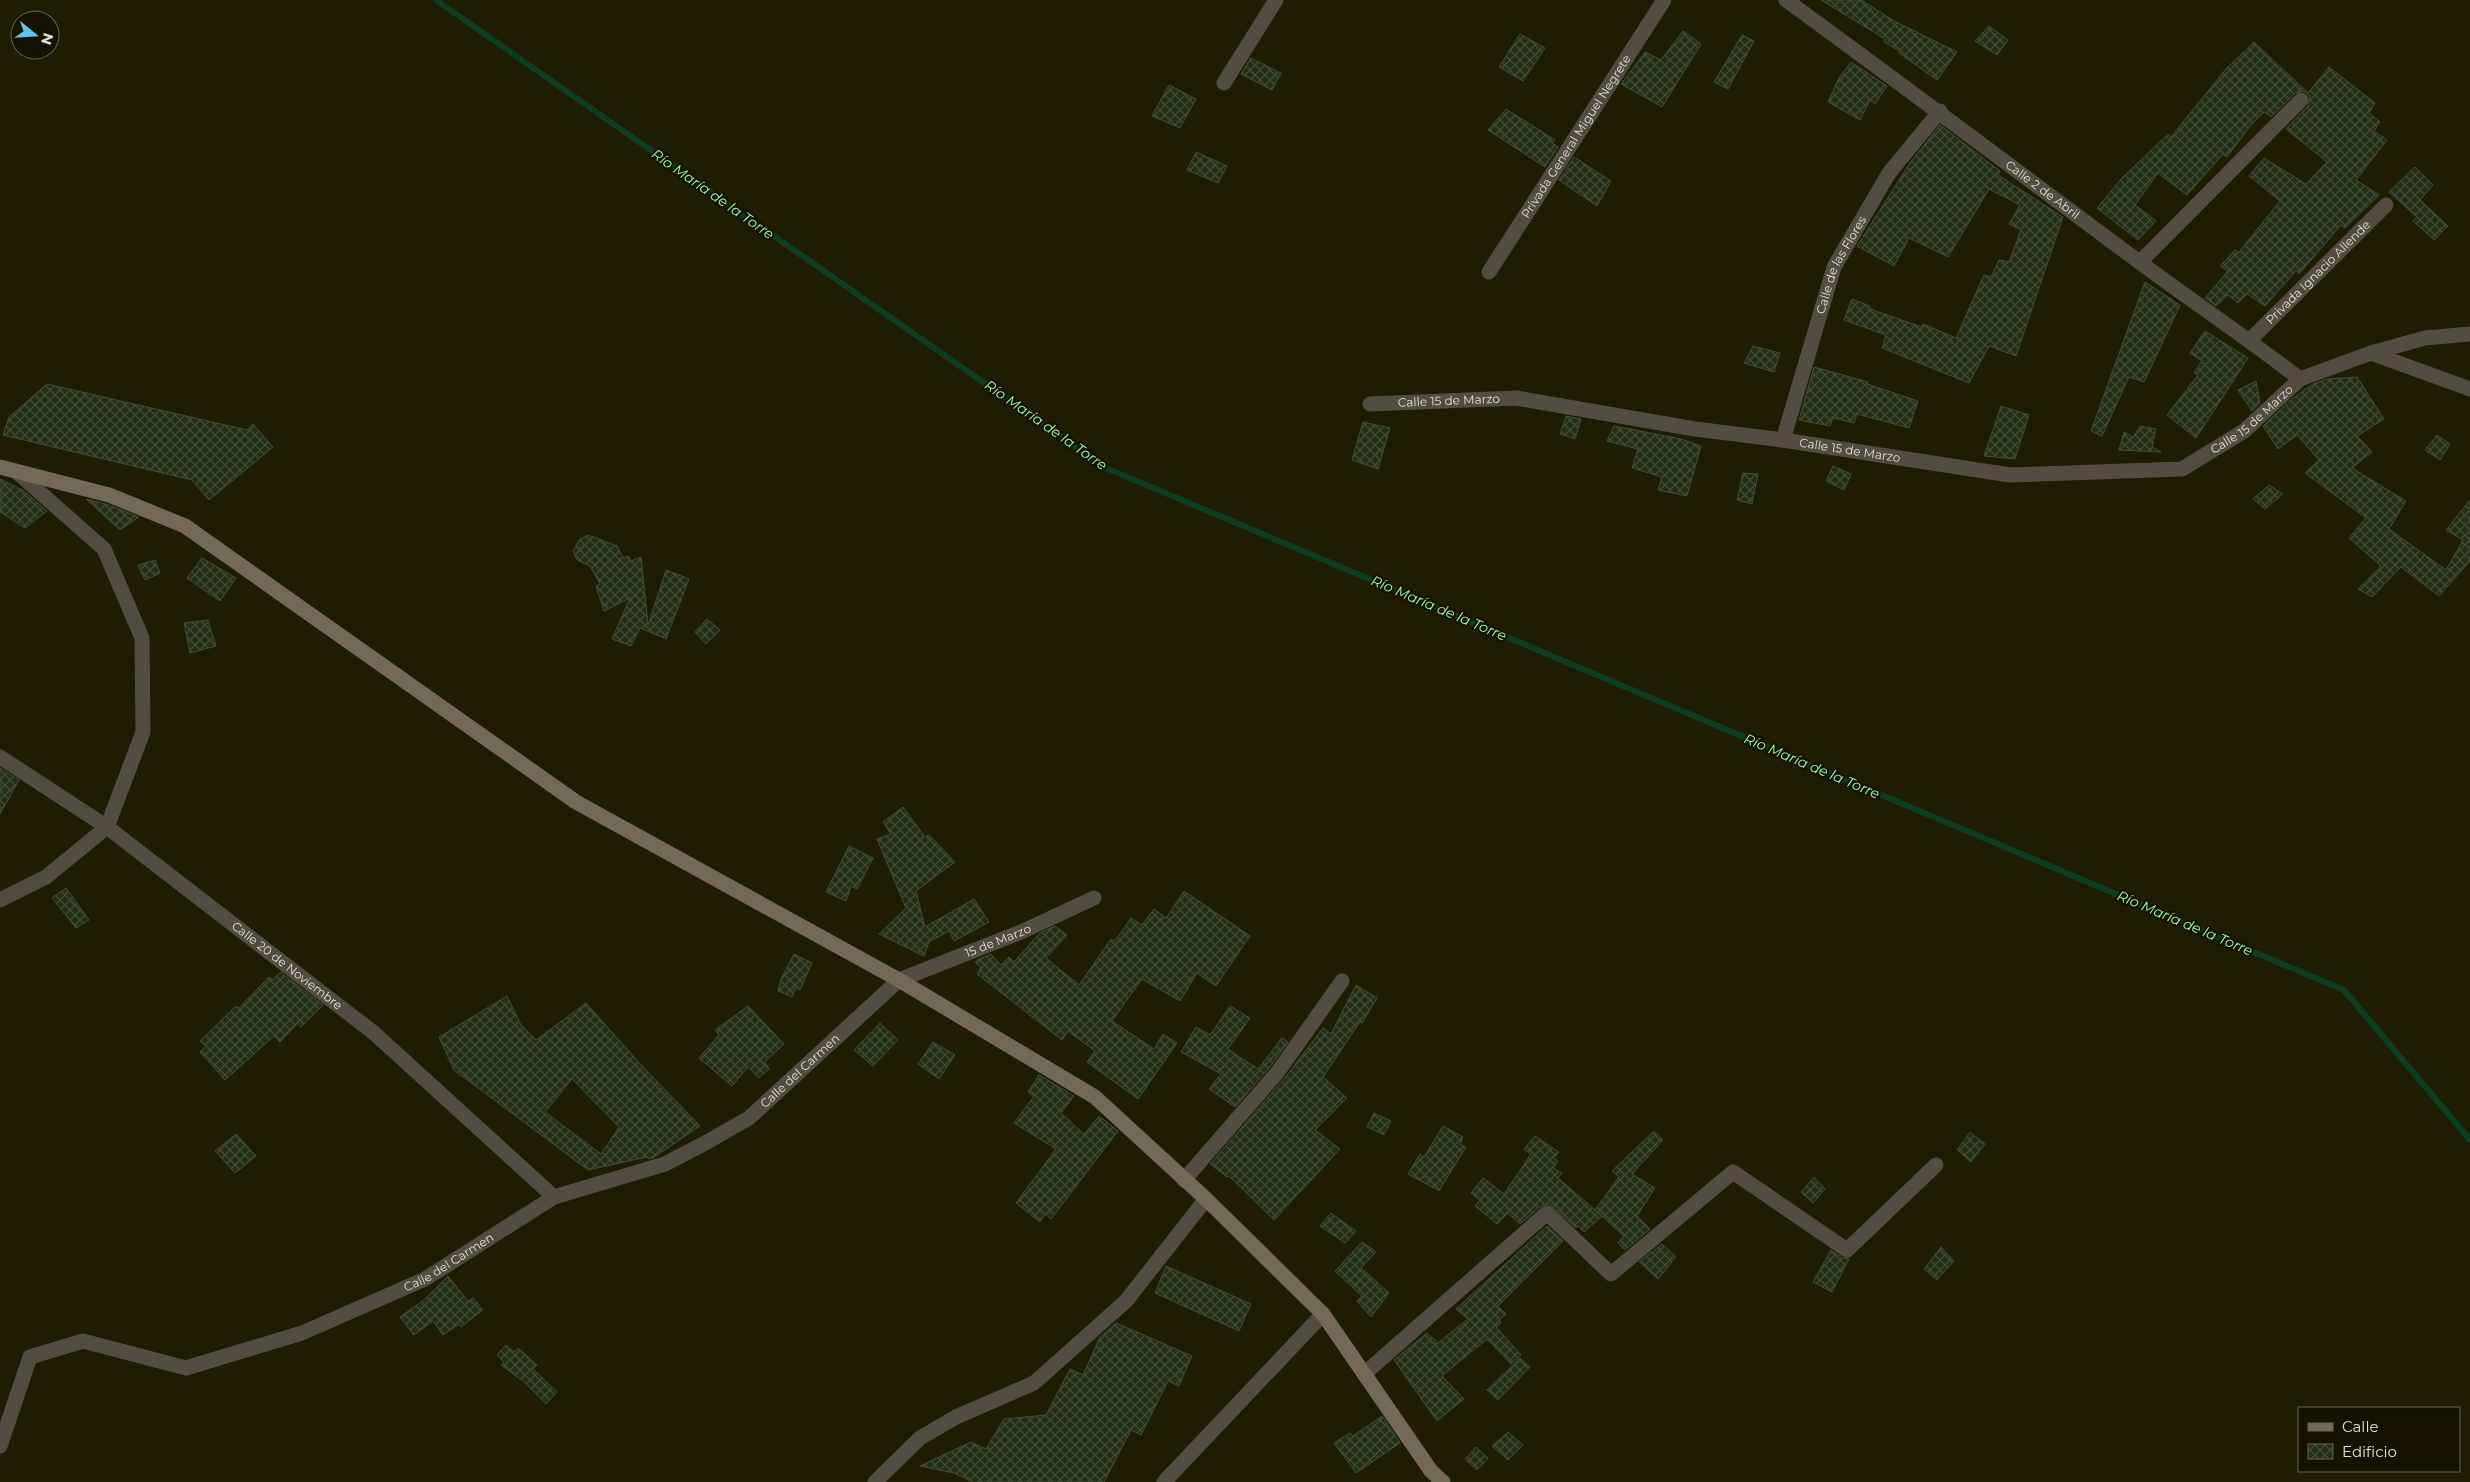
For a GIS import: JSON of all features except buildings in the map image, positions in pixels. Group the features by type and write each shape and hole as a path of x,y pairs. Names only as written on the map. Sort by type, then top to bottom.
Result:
{"main road":[{"path":"0,467 109,495 185,526 576,802 899,980 1095,1097 1206,1198 1322,1314 1431,1471 1443,1482"}],"street":[{"path":"1224,83 1276,0"},
{"name":"Privada General Miguel Negrete","path":"1489,272 1664,0"},
{"name":"Calle 2 de Abril","path":"1786,0 1940,112 2140,262 2250,340 2300,379"},
{"path":"2140,262 2301,100"},
{"name":"Calle de las Flores","path":"1783,440 1834,267 1889,173 1940,112"},
{"name":"Privada Ignacio Allende","path":"2250,340 2386,205"},
{"path":"2300,379 2371,353 2425,338 2470,334"},
{"path":"2371,353 2470,389"},
{"name":"Calle 15 de Marzo","path":"1370,404 1516,398 1695,429 1783,440 2010,475 2182,469 2244,430 2300,379"},
{"path":"0,900 46,877 107,827 144,732 142,638 104,549 18,473"},
{"name":"Calle 20 de Noviembre","path":"0,757 107,827 374,1033 554,1198"},
{"name":"15 de Marzo","path":"899,980 1021,932 1094,898"},
{"name":"Calle del Carmen","path":"0,1446 30,1357 83,1341 186,1368 302,1333 425,1279 554,1198 665,1164 749,1118 899,980"},
{"path":"1184,1180 1278,1073 1342,981"},
{"path":"1364,1374 1547,1213 1611,1274 1733,1172 1847,1250 1936,1164"},
{"path":"875,1482 920,1438 956,1417 1034,1383 1126,1302 1206,1198"},
{"path":"1164,1482 1322,1314"}],"waterway":[{"name":"Río María de la Torre","path":"436,0 1106,468 2344,990 2470,1140"}]}
